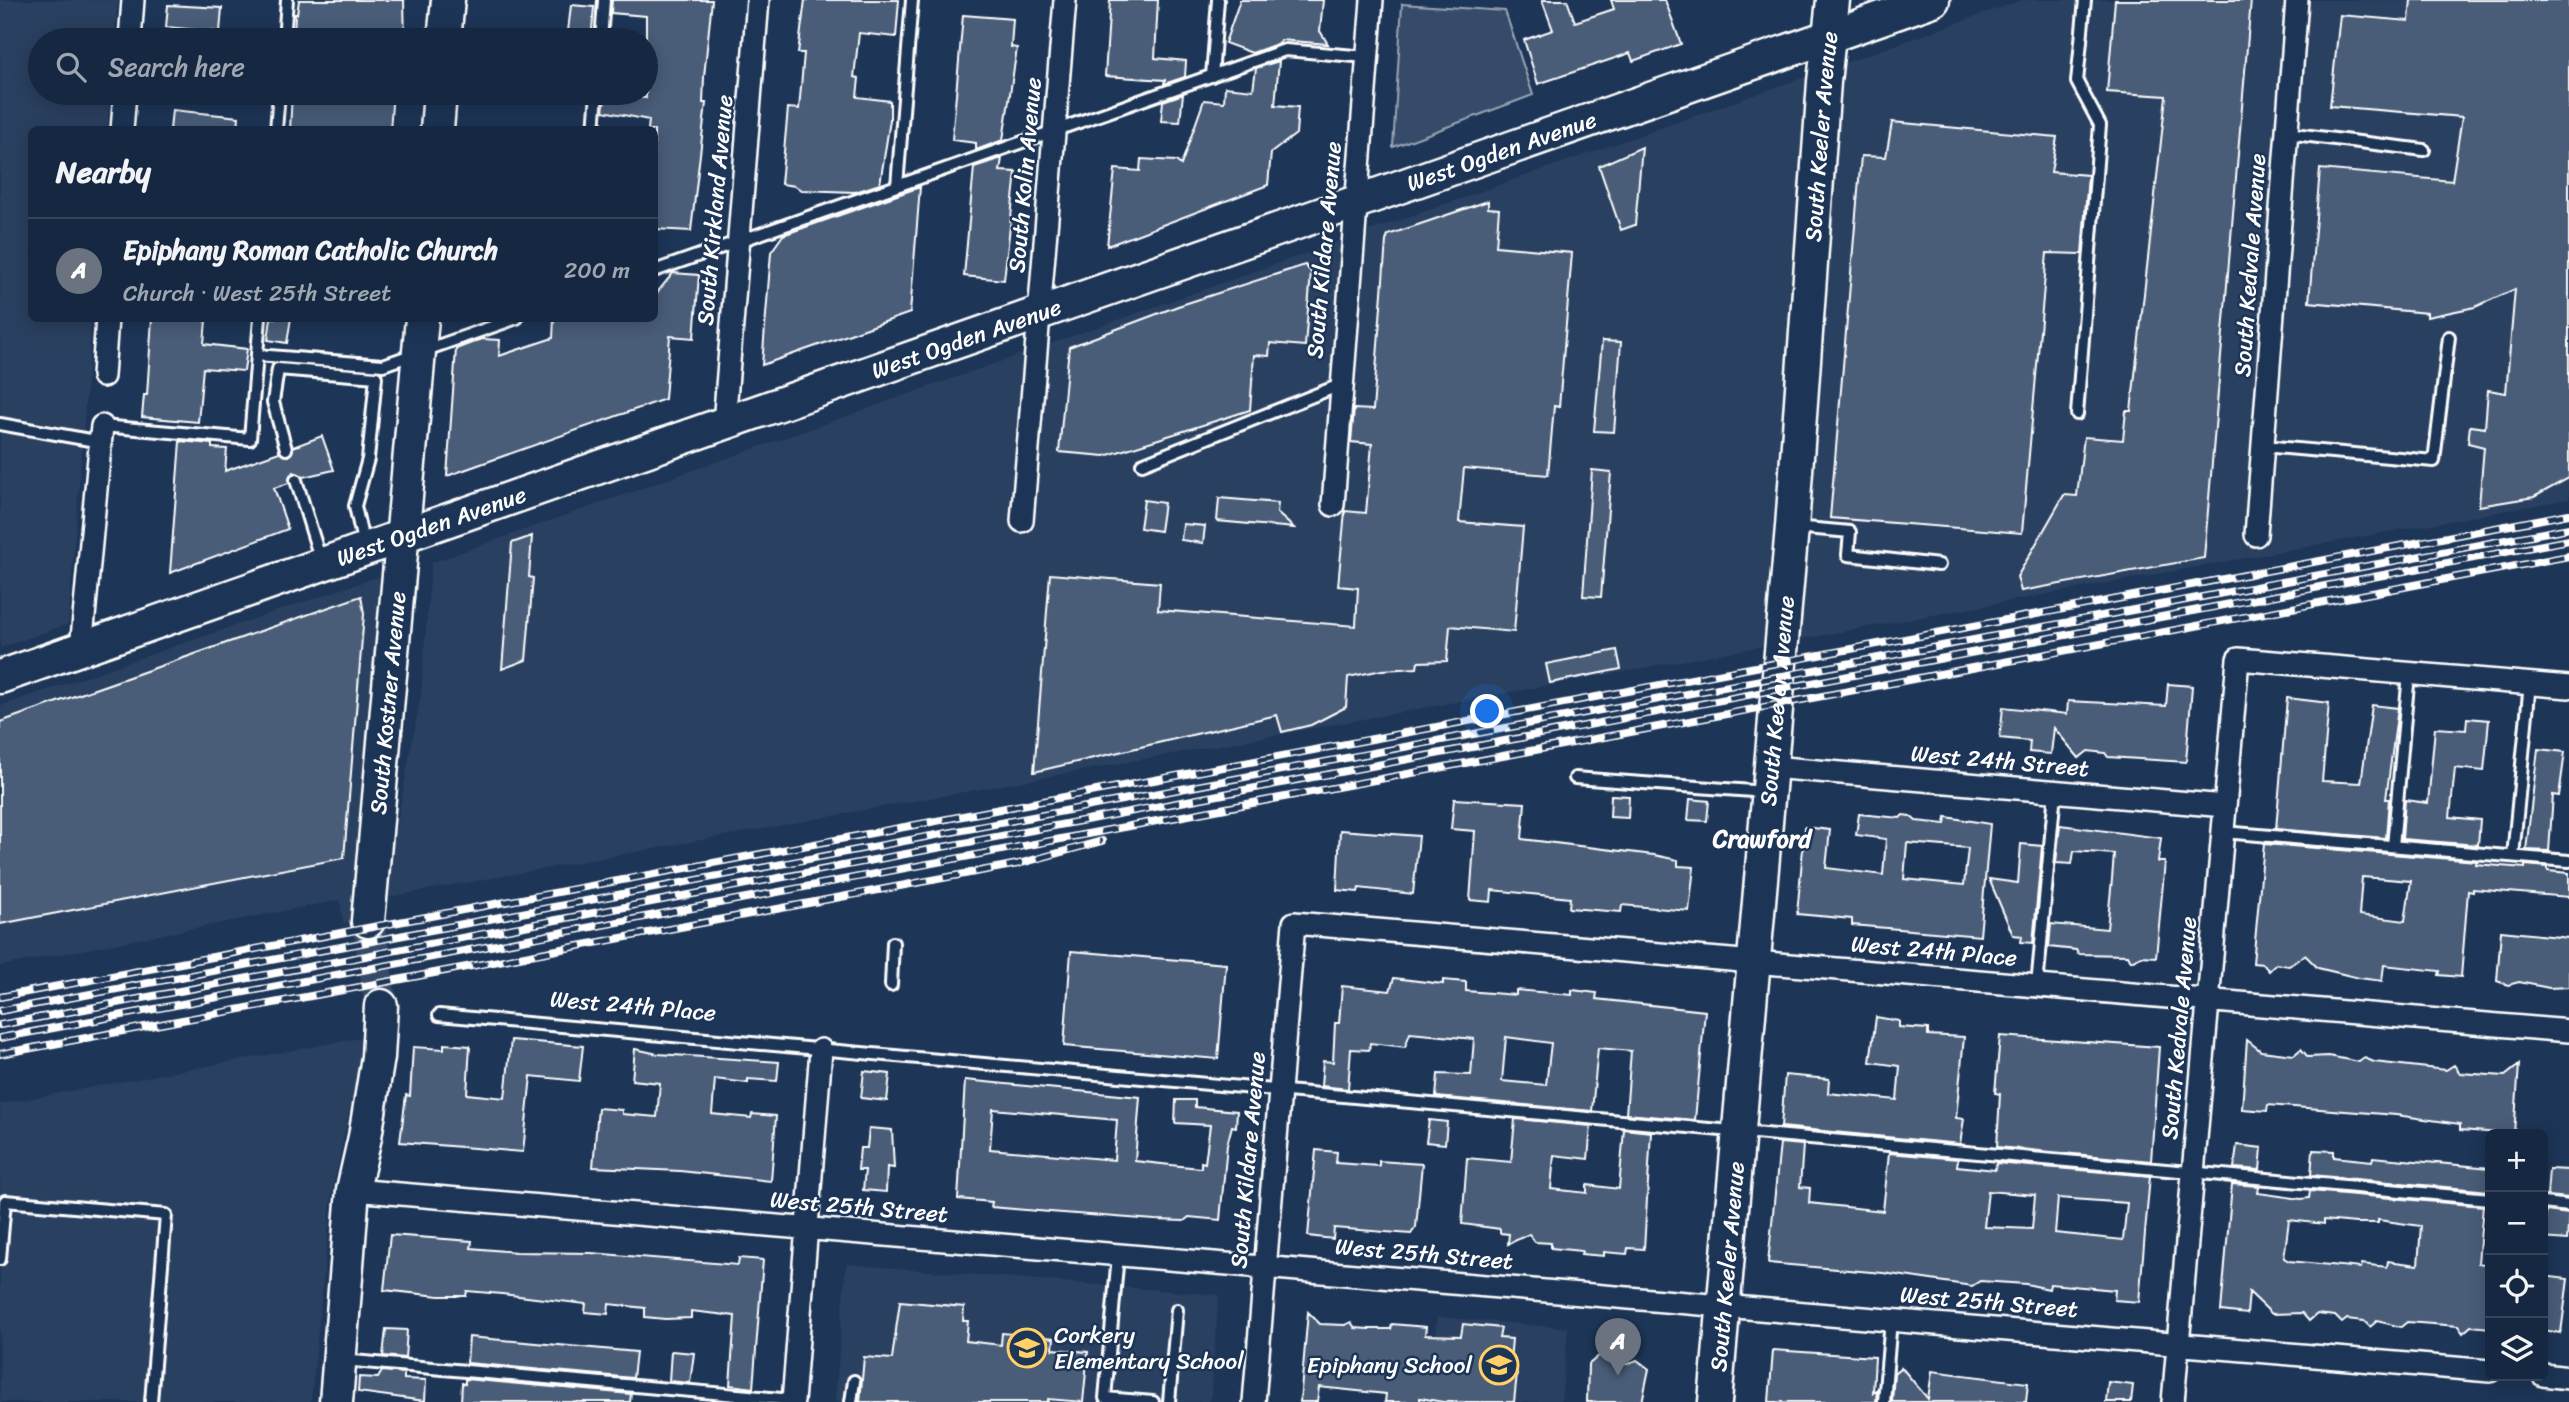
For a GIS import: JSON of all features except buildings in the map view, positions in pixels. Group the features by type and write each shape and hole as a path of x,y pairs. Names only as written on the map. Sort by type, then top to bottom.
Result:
{"street":[{"path":"131,28 133,0"},
{"path":"445,28 447,0"},
{"name":"South Kirkland Avenue","path":"724,424 758,0"},
{"name":"South Kolin Avenue","path":"1022,522 1065,0"},
{"name":"South Kildare Avenue","path":"1333,505 1340,385 1372,0"},
{"name":"South Keeler Avenue","path":"1715,1402 1792,527 1833,0"},
{"name":"West Ogden Avenue","path":"0,677 1933,0"},
{"name":"South Kedvale Avenue","path":"2256,534 2297,0"},
{"path":"122,126 124,105"},
{"path":"437,126 439,105"},
{"path":"103,376 107,322"},
{"name":"South Kostner Avenue","path":"368,921 422,322"},
{"path":"81,649 102,434"},
{"name":"South Kedvale Avenue","path":"2173,1402 2238,659 2409,674"},
{"path":"2409,674 2569,687"},
{"name":"West 24th Street","path":"1770,780 2055,792 2225,806"},
{"name":"South Kildare Avenue","path":"1254,1402 1294,923"},
{"name":"West 24th Place","path":"1294,923 2569,1031"},
{"path":"336,1402 353,1190 366,1137 381,1006"},
{"path":"793,1401 821,1050"},
{"name":"West 25th Street","path":"353,1190 2485,1371"},
{"path":"2548,1376 2569,1378"}],"lane":[{"path":"285,28 287,0"},
{"path":"602,28 604,0"},
{"path":"897,186 912,0"},
{"path":"1212,76 1218,0"},
{"path":"2077,414 2100,125 2077,82 2085,0"},
{"path":"658,270 1285,50 1367,57"},
{"path":"276,126 278,105"},
{"path":"594,126 596,105"},
{"path":"2286,133 2424,150"},
{"path":"0,424 102,434 250,439 260,322"},
{"path":"257,355 383,365 506,322"},
{"path":"2263,446 2434,461 2449,337"},
{"path":"286,449 273,402 278,369 376,377 368,459 355,506 365,549"},
{"path":"1142,464 1340,385"},
{"path":"296,480 322,564"},
{"path":"1792,527 1850,532 1848,555 1939,565"},
{"path":"2393,846 2409,674"},
{"path":"2513,856 2530,683"},
{"path":"1575,778 1770,780"},
{"path":"2037,986 2055,792"},
{"path":"2222,832 2569,861"},
{"path":"891,985 893,943"},
{"name":"West 24th Place","path":"439,1015 2485,1199"},
{"path":"0,1259 5,1201 166,1215 151,1402"},
{"path":"2548,1204 2569,1206"},
{"path":"1118,1255 1105,1398 1153,1402"},
{"path":"1169,1402 1177,1310"},
{"path":"1884,1402 1891,1320"},
{"path":"339,1360 793,1401"},
{"path":"851,1402 854,1381"}],"shaded area":[{"path":"0,0 118,0 115,28 28,28 28,105 109,105 107,126 28,126 28,322 92,322 68,624 0,648"},
{"path":"2022,0 2569,0 2569,499 383,898 421,694 431,563"},
{"path":"1402,4 1505,11 1533,95 1393,147"},
{"path":"380,576 353,921 343,923 340,900 0,966 0,706"},
{"path":"365,1037 332,1192 311,1402 0,1402 0,1104"},
{"name":"Corkery Elementary School","path":"846,1264 1219,1295 1210,1402 835,1402"},
{"name":"Epiphany School","path":"1437,1317 1568,1328 1561,1402 1430,1402"}],"tunnel":[{"path":"368,921 381,1006"}],"railway":[{"path":"0,997 2569,514"},
{"path":"0,1011 2569,528"},
{"path":"0,1025 2569,540"},
{"path":"0,1038 2569,556"},
{"path":"0,1054 1018,864 1102,841"}],"place":[{"name":"Corkery Elementary School","path":"1027,1348"},
{"name":"Epiphany School","path":"1499,1365"},
{"name":"Epiphany Roman Catholic Church","path":"1618,1376"}],"district":[{"name":"Crawford","path":"1762,839"}]}
